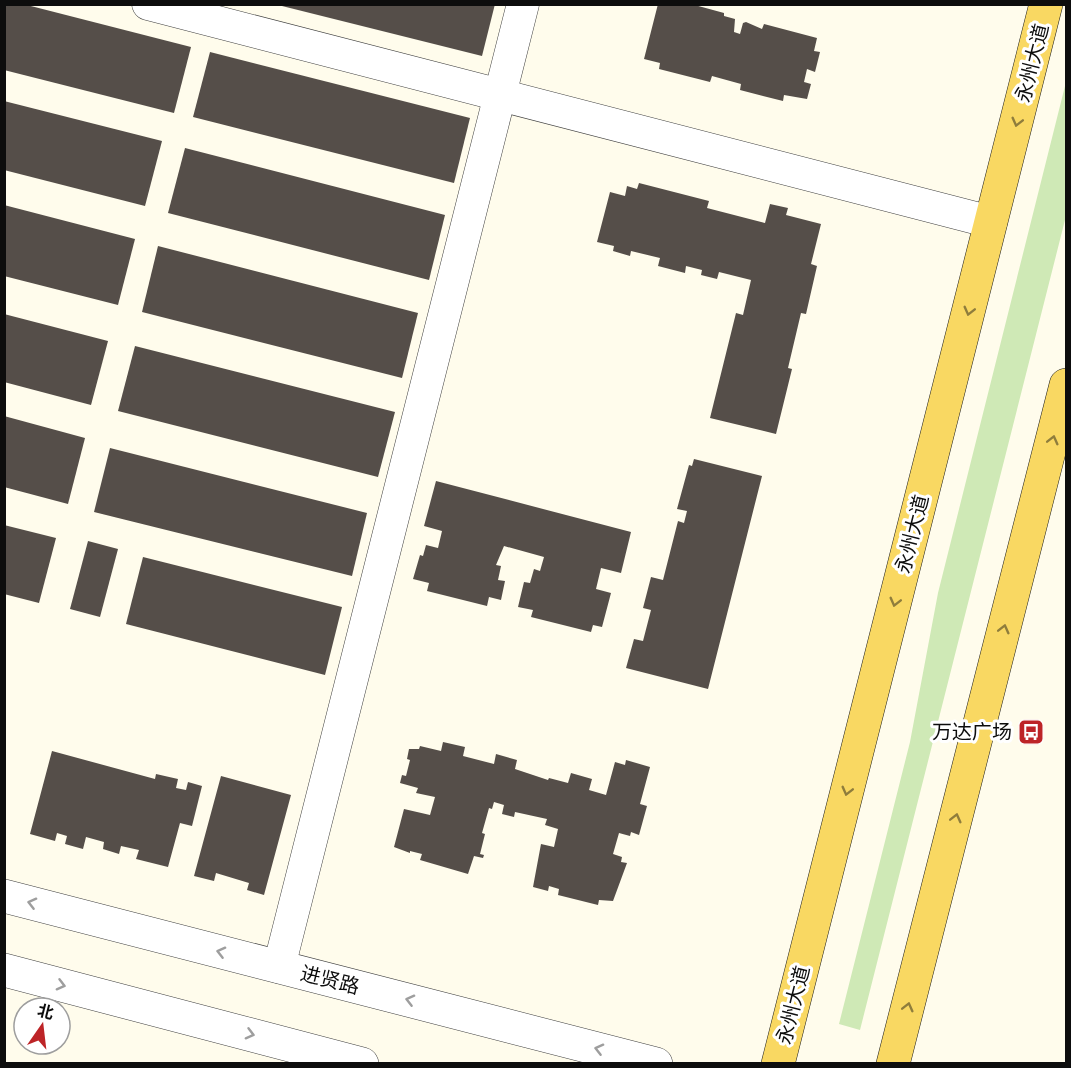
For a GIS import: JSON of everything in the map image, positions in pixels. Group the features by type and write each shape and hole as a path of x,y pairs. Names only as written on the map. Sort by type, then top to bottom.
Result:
{"main road":[{"name":"永州大道","path":"778,1064 1046,4"},
{"path":"893,1064 1066,386"}],"street":[{"path":"148,4 991,222"},
{"path":"279,967 523,4"},
{"name":"进贤路","path":"4,896 656,1064"},
{"path":"4,970 362,1064"}],"green space":[{"path":"1066,82 1066,216 860,1030 839,1024 910,742 938,593"}],"building":[{"path":"4,4 23,4 191,47 174,113 4,70"},
{"path":"274,4 495,4 482,56"},
{"path":"658,4 691,4 724,13 724,16 735,19 734,32 740,34 743,23 746,22 762,29 764,24 817,38 814,51 820,52 815,72 807,69 804,82 811,84 807,99 784,95 783,101 740,90 741,84 712,76 710,82 659,69 660,63 644,59"},
{"path":"210,52 470,118 454,183 193,117"},
{"path":"4,101 162,141 145,206 4,170"},
{"path":"185,148 445,215 429,280 168,213"},
{"path":"639,183 709,201 707,208 765,223 770,204 788,208 786,215 821,224 811,264 817,266 806,314 801,313 788,368 792,369 776,434 710,418 736,313 743,315 751,280 719,272 717,279 701,275 702,270 686,266 685,273 658,266 660,258 631,251 630,256 613,251 614,246 597,242 610,192 625,196 627,186 637,189"},
{"path":"4,205 135,239 118,305 4,276"},
{"path":"158,246 418,313 402,378 142,312"},
{"path":"4,314 108,341 91,405 4,382"},
{"path":"135,346 395,412 378,477 118,411"},
{"path":"4,416 85,438 68,504 4,487"},
{"path":"110,448 367,513 352,576 94,512"},
{"path":"694,459 762,476 708,689 626,668 634,639 643,641 651,610 643,608 651,577 663,580 678,521 684,523 687,511 677,509 689,465 692,466"},
{"path":"436,481 631,532 621,573 601,568 596,589 611,593 602,627 593,625 591,632 531,617 533,610 518,607 524,582 530,583 534,569 540,571 544,557 504,546 496,565 501,566 498,580 505,581 501,600 489,597 487,606 427,591 429,583 413,579 420,555 423,556 426,545 438,548 442,531 424,526"},
{"path":"4,525 56,538 39,603 4,594"},
{"path":"88,541 118,549 100,617 70,609"},
{"path":"143,557 342,607 325,675 126,624"},
{"path":"443,742 465,747 463,756 494,764 496,754 517,760 515,769 548,780 549,778 568,783 571,773 592,779 589,790 606,795 615,762 625,765 626,760 650,767 640,804 647,806 639,835 631,832 630,836 619,833 613,854 622,857 621,862 627,863 613,901 599,900 598,905 558,895 559,889 549,886 548,891 533,887 541,844 554,847 558,829 545,825 547,819 515,812 514,817 502,814 504,805 494,802 492,809 489,808 482,833 485,834 480,854 484,855 483,858 474,856 468,874 420,860 422,854 410,851 410,853 394,847 404,809 430,815 435,797 416,793 418,788 400,783 402,775 406,776 410,760 407,759 409,749 419,749 420,746 441,751"},
{"path":"52,751 155,779 156,774 178,779 176,788 186,790 188,782 202,786 192,826 180,823 168,867 136,859 139,850 121,846 119,854 103,849 104,842 86,837 83,849 65,844 67,836 57,833 55,841 30,834"},
{"path":"221,776 291,795 264,895 247,890 249,883 216,873 214,881 194,876"}],"place":[{"name":"万达广场","path":"1031,732"}]}
